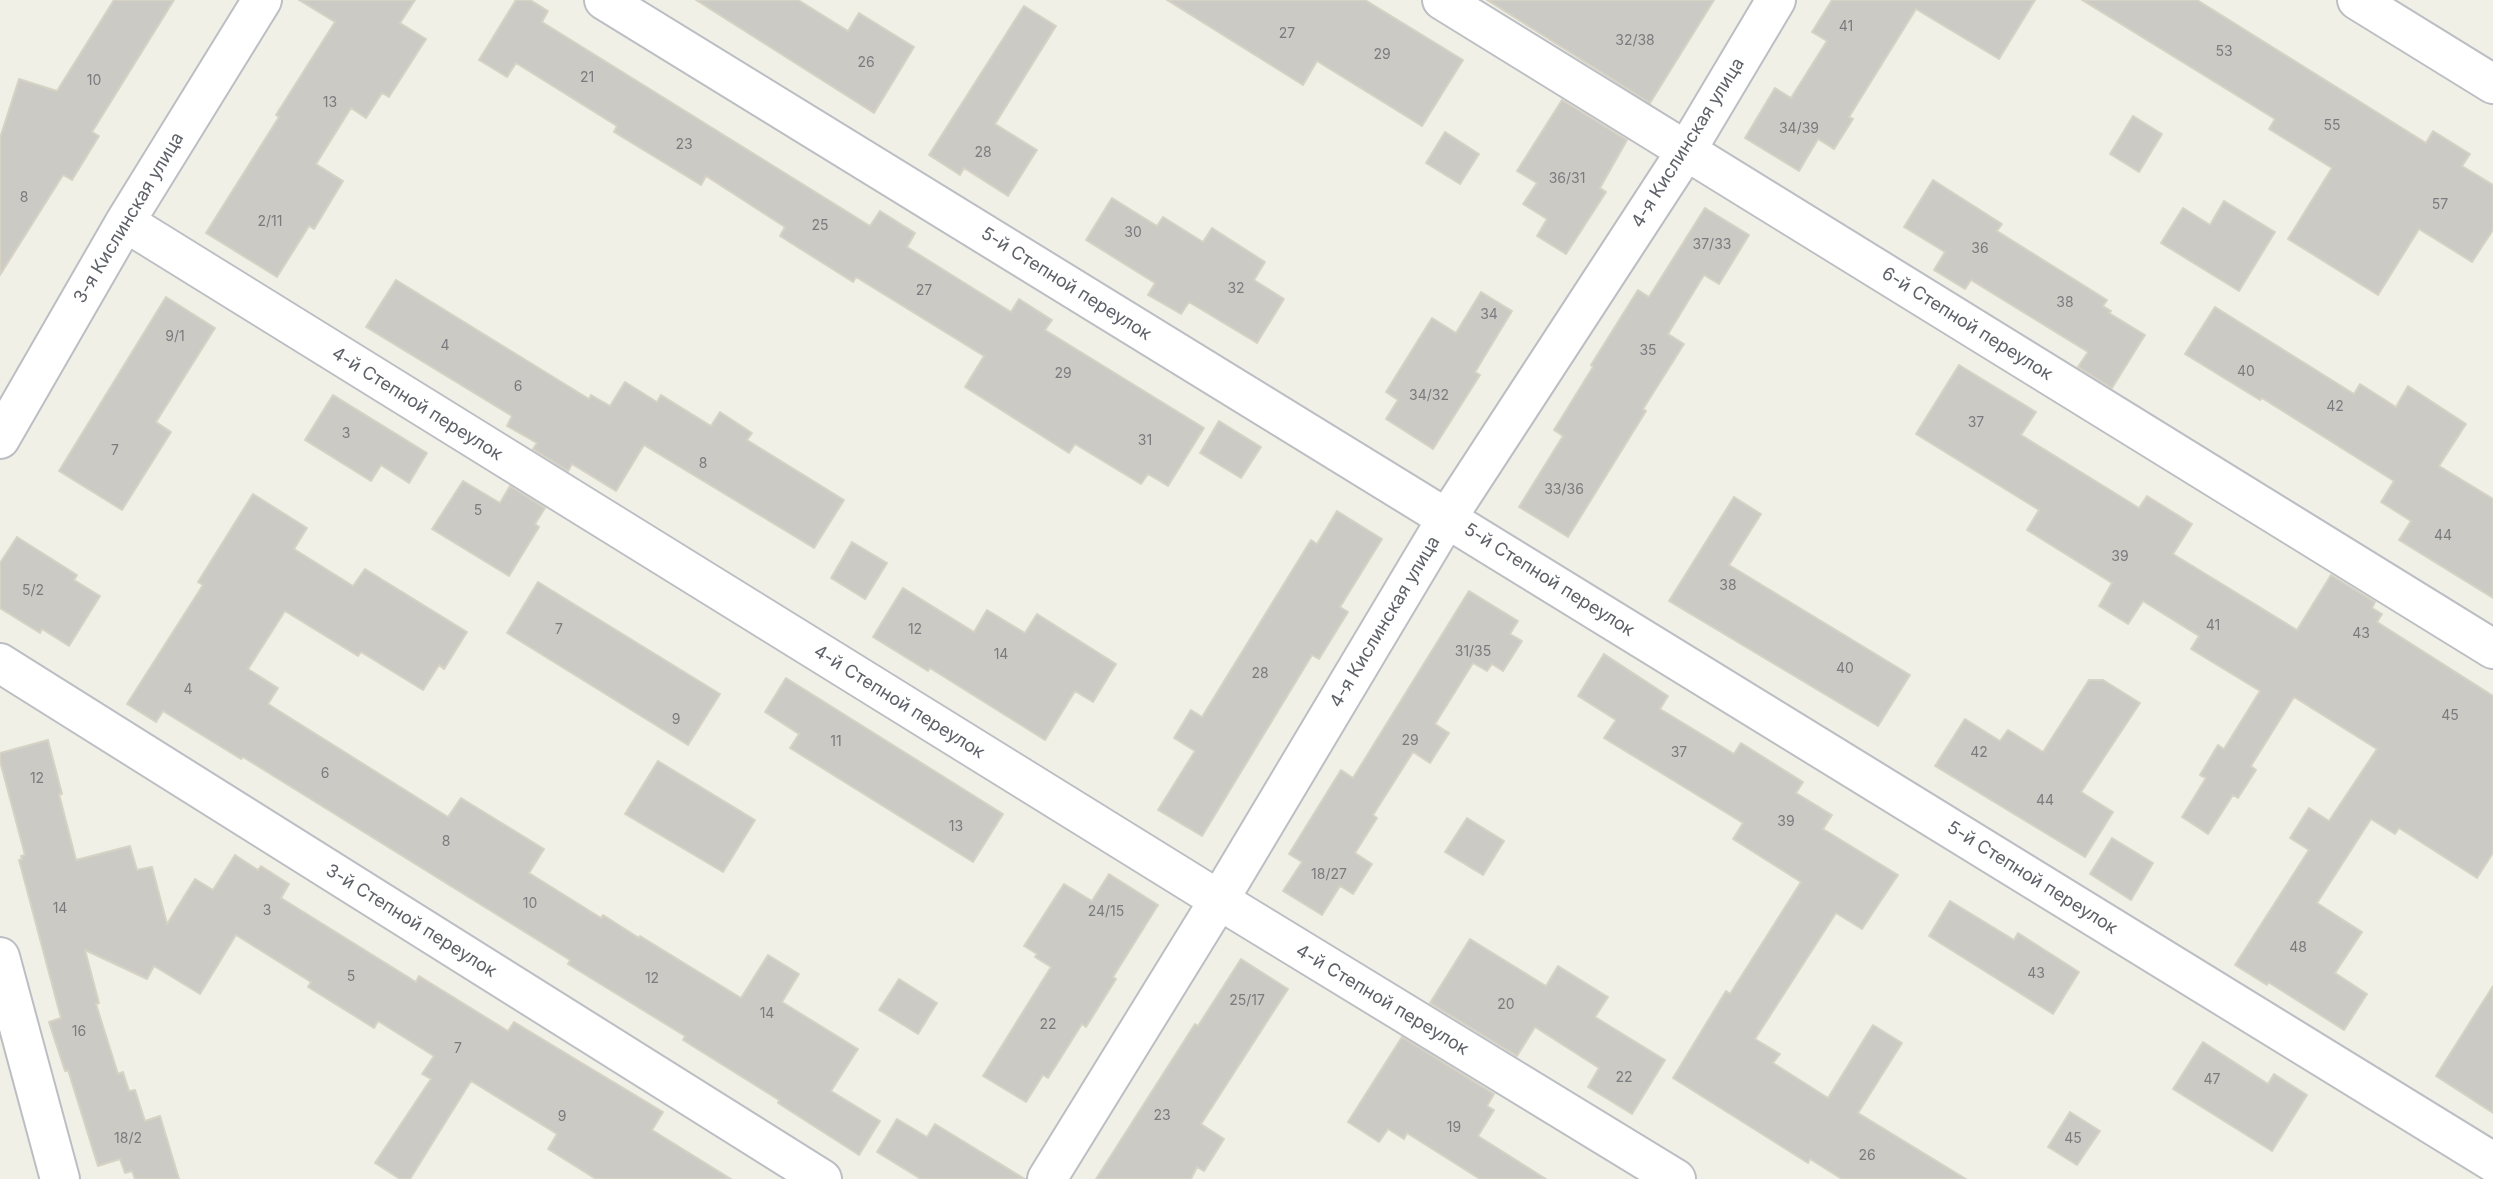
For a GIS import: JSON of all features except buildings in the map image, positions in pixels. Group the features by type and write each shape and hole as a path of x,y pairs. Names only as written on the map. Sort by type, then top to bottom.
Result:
{"street":[{"name":"3-я Кислинская улица","path":"0,439 125,222 262,0"},
{"name":"5-й Степной переулок","path":"604,0 2493,1162"},
{"name":"6-й Степной переулок","path":"1442,0 2493,649"},
{"name":"4-я Кислинская улица","path":"1047,1179 1219,900 1447,518 1686,151 1776,0"},
{"path":"2357,0 2493,83"},
{"name":"4-й Степной переулок","path":"125,222 1219,900 1676,1179"},
{"name":"3-й Степной переулок","path":"0,663 822,1179"},
{"path":"0,957 60,1179"}]}
